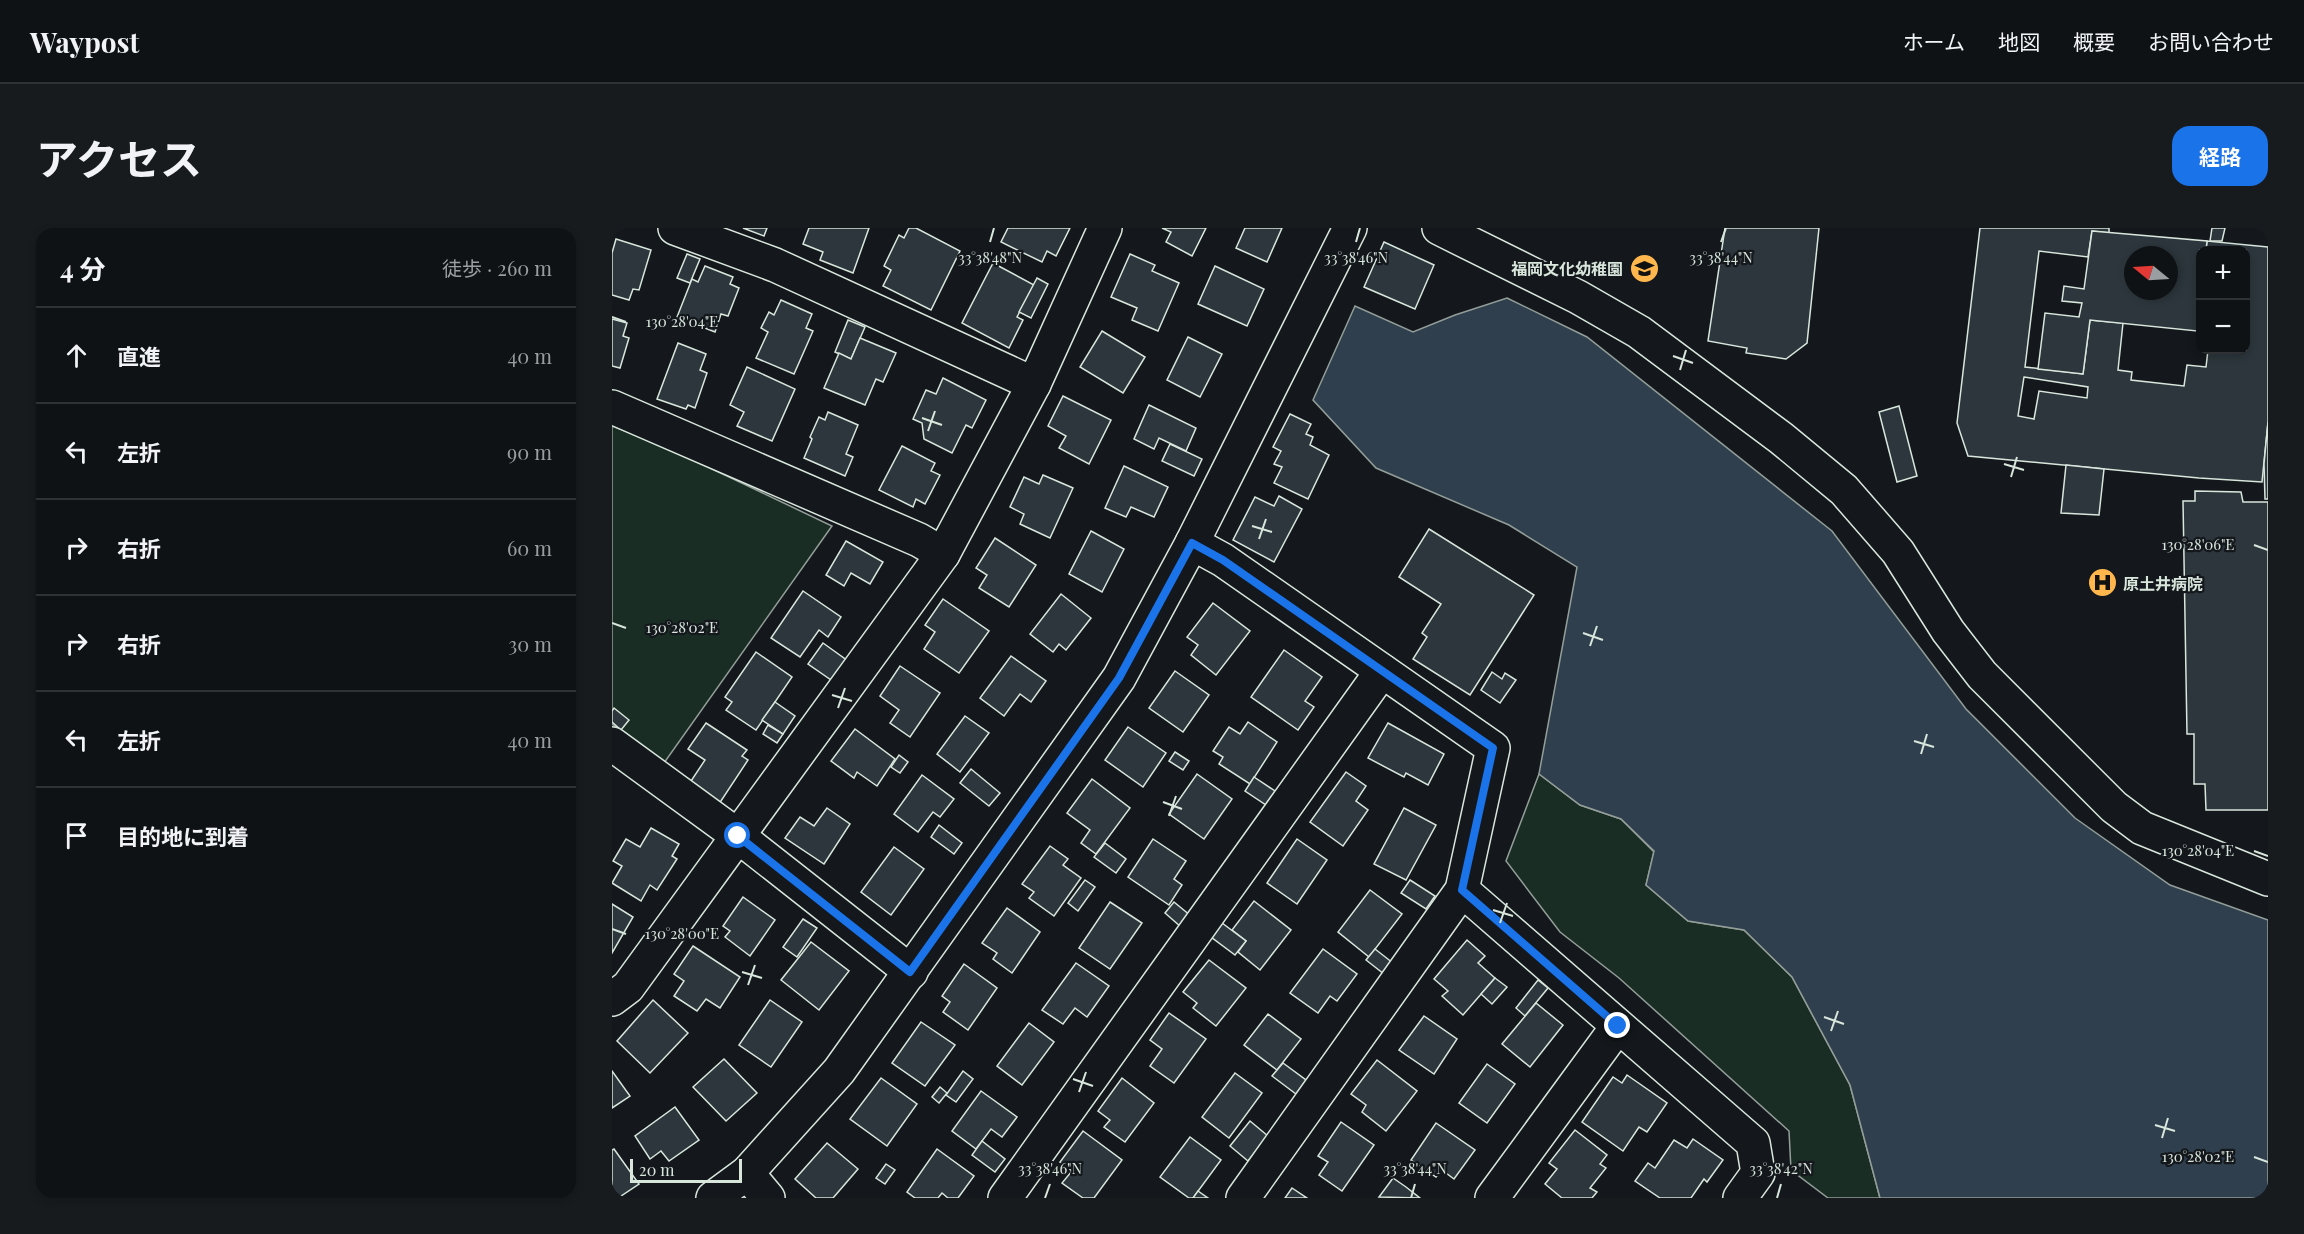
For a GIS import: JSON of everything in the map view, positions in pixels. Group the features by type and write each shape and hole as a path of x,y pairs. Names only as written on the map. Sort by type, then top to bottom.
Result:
{"street":[{"path":"675,228 775,265 1034,384"},
{"path":"612,999 628,987 943,554 1034,384 1105,228"},
{"path":"713,1198 747,1173 839,1071 1119,678 1192,543 1350,228"},
{"path":"1439,228 1578,297 1639,332 1781,438 1844,489 1898,552 1948,631 1982,675 2114,807 2142,828 2268,879"},
{"path":"612,407 919,540 943,554"},
{"path":"1192,543 1223,560 1493,748 1462,890 1243,1198"},
{"path":"1005,1198 1382,671"},
{"path":"612,744 738,836 910,972"},
{"path":"1462,890 1753,1143 1758,1173 1740,1198"},
{"path":"1492,1198 1618,1026"},
{"path":"747,1173 768,1198"}],"green space":[{"path":"612,426 666,447 832,526 664,763 612,724"},
{"path":"1539,774 1580,805 1621,819 1654,852 1646,885 1688,921 1744,930 1792,977 1850,1085 1880,1198 1828,1198 1791,1170 1789,1131 1619,978 1560,932 1506,861"}],"water":[{"path":"1507,298 1587,337 1832,531 1966,709 2075,818 2170,885 2268,920 2268,1198 1880,1198 1850,1085 1792,977 1744,930 1688,921 1646,885 1654,851 1621,819 1580,805 1539,774 1577,567 1509,525 1376,468 1313,400 1355,306 1413,332"}],"building":[{"path":"743,228 767,228 764,236"},
{"path":"809,228 869,228 853,273 820,260 823,252 803,244"},
{"path":"909,228 916,228 960,251 931,310 883,286 891,270 884,266 899,235 904,238"},
{"path":"1008,228 1070,228 1056,256 1047,251 1042,262 1001,242"},
{"path":"1162,228 1206,228 1192,256 1166,242 1171,232"},
{"path":"1245,228 1282,228 1267,262 1236,248"},
{"path":"1725,228 1819,228 1807,343 1786,359 1746,353 1747,348 1708,341"},
{"path":"1980,228 2109,228 2109,233 2092,231 2088,257 2039,251 2025,367 2083,374 2090,320 2123,323 2118,370 2132,372 2131,380 2184,386 2187,365 2206,367 2208,354 2250,354 2250,246 2206,246 2207,241 2268,247 2268,422 2262,482 1968,456 1957,423","holes":["2024,377 2088,387 2087,398 2039,391 2034,419 2018,416"]},
{"path":"2212,228 2225,228 2222,241 2210,241"},
{"path":"2092,231 2207,241 2206,246 2196,246 2196,331 2090,320 2083,374 2038,369 2045,313 2079,317 2082,303 2062,301 2064,286 2084,289"},
{"path":"616,239 651,250 639,290 633,289 629,300 612,295 612,253"},
{"path":"1384,242 1434,265 1415,309 1364,287"},
{"path":"687,254 700,259 690,283 677,278"},
{"path":"1130,254 1155,265 1152,271 1179,283 1158,331 1132,320 1137,308 1111,297"},
{"path":"993,263 1034,285 1017,317 1023,320 1009,348 962,323"},
{"path":"705,266 733,277 730,284 739,288 728,316 721,314 715,332 677,317 692,279 698,282"},
{"path":"1215,266 1264,289 1247,326 1198,304"},
{"path":"1037,278 1048,284 1031,318 1019,312"},
{"path":"781,300 812,314 806,328 813,331 794,374 756,358 768,332 761,328 769,312 774,315"},
{"path":"612,319 627,323 623,336 629,338 620,368 612,366"},
{"path":"848,320 865,327 851,359 835,352"},
{"path":"1102,331 1145,357 1123,393 1080,367"},
{"path":"1188,337 1222,354 1200,397 1167,380"},
{"path":"860,338 896,353 883,382 876,379 865,405 824,388 839,353 851,359"},
{"path":"678,343 706,354 700,370 707,373 695,408 688,405 686,409 657,399"},
{"path":"747,367 795,389 772,441 737,426 744,412 730,405"},
{"path":"943,378 986,400 972,428 966,425 952,453 924,439 922,423 913,419 926,390 936,394"},
{"path":"1063,396 1111,420 1089,464 1059,448 1066,436 1048,426"},
{"path":"1149,405 1196,428 1186,451 1159,438 1154,449 1134,439"},
{"path":"1899,406 1917,476 1897,482 1879,412"},
{"path":"828,412 858,425 846,454 853,457 845,476 804,458 819,417 825,420"},
{"path":"1290,414 1311,424 1306,434 1313,437 1310,445 1329,455 1308,499 1274,483 1282,467 1274,464 1281,451 1273,447"},
{"path":"2268,422 2268,499 2265,499 2264,464"},
{"path":"1170,444 1202,459 1194,476 1162,461"},
{"path":"902,446 935,463 931,471 940,475 925,504 916,499 913,507 879,490"},
{"path":"2066,465 2104,469 2099,515 2061,513"},
{"path":"1124,466 1168,487 1154,517 1131,507 1126,517 1105,508"},
{"path":"1043,475 1073,488 1050,538 1020,524 1024,514 1010,507 1024,477 1039,484"},
{"path":"2195,491 2241,492 2243,502 2268,502 2268,810 2206,810 2205,784 2194,784 2194,734 2187,734 2183,501 2195,501"},
{"path":"1279,496 1302,509 1274,562 1233,540 1255,497 1274,506"},
{"path":"1429,529 1534,595 1470,695 1413,659 1427,637 1422,633 1441,604 1399,577"},
{"path":"1091,531 1124,549 1102,592 1069,574"},
{"path":"995,538 1036,565 1009,607 979,588 987,575 976,568"},
{"path":"846,541 883,562 870,584 851,573 844,586 826,575"},
{"path":"803,591 841,617 828,637 819,630 800,657 771,638"},
{"path":"1061,594 1091,618 1066,650 1059,644 1053,652 1030,634"},
{"path":"943,599 989,631 959,673 924,649 935,632 925,625"},
{"path":"1213,603 1250,631 1216,675 1191,655 1198,645 1187,637"},
{"path":"823,643 848,661 834,682 808,664"},
{"path":"1284,650 1322,677 1305,701 1314,707 1298,730 1251,697"},
{"path":"756,652 792,677 756,730 726,710 732,702 725,697"},
{"path":"1011,656 1046,681 1031,702 1020,694 1004,716 980,698"},
{"path":"900,666 940,693 910,737 890,723 899,710 880,696"},
{"path":"1175,671 1209,695 1183,732 1149,708"},
{"path":"1492,672 1502,679 1505,673 1516,680 1500,703 1481,690"},
{"path":"775,702 795,716 783,734 762,720"},
{"path":"614,708 629,720 621,730 612,722"},
{"path":"965,716 989,733 960,772 937,754"},
{"path":"1248,722 1277,742 1250,784 1219,764 1223,757 1213,751 1229,727 1240,734"},
{"path":"706,723 747,750 742,756 748,760 719,804 689,784 705,760 688,749"},
{"path":"1388,723 1444,754 1428,785 1406,773 1404,777 1368,758"},
{"path":"768,725 783,734 777,743 763,734"},
{"path":"1128,727 1166,753 1143,787 1105,760"},
{"path":"855,729 895,759 877,786 857,772 854,778 831,761"},
{"path":"1175,752 1189,761 1183,770 1169,761"},
{"path":"899,755 908,762 900,773 891,767"},
{"path":"971,769 1000,793 989,806 960,783"},
{"path":"1346,772 1366,786 1356,801 1368,810 1343,846 1310,822"},
{"path":"1197,774 1232,799 1204,839 1169,814"},
{"path":"922,775 954,799 940,817 933,812 918,832 894,814"},
{"path":"1254,777 1275,791 1266,805 1245,791"},
{"path":"1092,779 1130,808 1096,854 1081,843 1090,830 1067,813"},
{"path":"827,808 850,824 824,864 785,838 800,817 814,826"},
{"path":"1404,808 1436,825 1406,880 1374,864"},
{"path":"939,825 962,843 954,854 931,837"},
{"path":"651,828 679,844 672,856 677,859 657,890 650,885 641,901 612,883 622,866 613,861 626,839 640,847"},
{"path":"1153,839 1186,861 1174,879 1182,885 1169,905 1128,877"},
{"path":"1297,839 1327,860 1297,904 1267,883"},
{"path":"1105,843 1126,859 1116,873 1094,857"},
{"path":"1050,846 1068,859 1063,865 1081,878 1054,916 1029,898 1034,892 1022,884"},
{"path":"894,847 924,869 891,915 861,892"},
{"path":"1085,880 1095,887 1078,911 1068,903"},
{"path":"1410,880 1435,896 1426,909 1401,893"},
{"path":"1370,890 1402,914 1369,957 1338,932"},
{"path":"743,897 775,920 750,956 725,937 730,931 723,926"},
{"path":"1254,901 1291,930 1260,970 1238,952 1246,941 1232,930"},
{"path":"1110,902 1142,923 1110,969 1079,948"},
{"path":"1174,902 1191,916 1181,927 1165,913"},
{"path":"612,904 633,917 612,953"},
{"path":"1007,908 1040,932 1012,973 993,959 997,953 982,943"},
{"path":"803,919 817,928 797,957 783,947"},
{"path":"1218,920 1246,941 1235,955 1207,934"},
{"path":"1467,940 1485,956 1478,963 1495,978 1463,1015 1442,996 1448,991 1434,979"},
{"path":"811,942 849,971 819,1010 781,980"},
{"path":"693,946 740,977 720,1008 706,999 697,1011 674,996 684,981 674,974"},
{"path":"1323,949 1357,974 1337,1001 1330,996 1318,1013 1290,993"},
{"path":"1375,949 1393,963 1384,974 1366,960"},
{"path":"1209,960 1246,988 1216,1026 1193,1008 1197,1003 1183,992"},
{"path":"1076,963 1109,986 1087,1017 1075,1008 1063,1024 1042,1010"},
{"path":"964,964 997,988 968,1030 943,1012 950,1002 942,996"},
{"path":"1495,978 1507,987 1492,1004 1481,994"},
{"path":"1538,980 1548,988 1525,1016 1516,1008"},
{"path":"653,1000 688,1033 650,1073 617,1041"},
{"path":"770,1000 802,1022 771,1067 739,1045"},
{"path":"1536,1003 1563,1025 1530,1067 1502,1044"},
{"path":"1169,1013 1206,1039 1174,1083 1150,1066 1162,1049 1150,1040"},
{"path":"1268,1014 1301,1039 1277,1070 1244,1045"},
{"path":"1424,1016 1457,1039 1434,1074 1399,1050"},
{"path":"921,1022 955,1045 925,1086 892,1063"},
{"path":"1029,1023 1054,1042 1022,1085 997,1066"},
{"path":"724,1059 757,1093 726,1121 693,1087"},
{"path":"1377,1060 1417,1091 1386,1131 1362,1112 1366,1105 1351,1094"},
{"path":"1283,1063 1306,1080 1296,1094 1272,1076"},
{"path":"1487,1064 1515,1084 1487,1123 1459,1103"},
{"path":"612,1071 630,1096 612,1108"},
{"path":"963,1071 973,1079 956,1102 946,1095"},
{"path":"1235,1073 1262,1093 1229,1138 1202,1117"},
{"path":"1627,1075 1667,1103 1647,1132 1639,1127 1623,1151 1582,1122 1613,1077 1622,1083"},
{"path":"881,1078 917,1104 887,1146 850,1119"},
{"path":"1122,1078 1154,1103 1125,1142 1104,1127 1110,1120 1098,1111"},
{"path":"940,1087 947,1093 939,1103 932,1097"},
{"path":"981,1091 1017,1117 1002,1137 991,1129 976,1149 952,1131"},
{"path":"675,1107 699,1140 669,1161 661,1151 650,1159 635,1136"},
{"path":"1250,1121 1268,1136 1248,1161 1230,1146"},
{"path":"1341,1122 1374,1145 1342,1191 1319,1175 1328,1162 1318,1156"},
{"path":"1436,1123 1475,1150 1454,1179 1442,1170 1436,1177 1411,1160"},
{"path":"1575,1130 1607,1155 1600,1164 1606,1168 1590,1188 1597,1192 1592,1198 1562,1198 1545,1184 1557,1169 1549,1163"},
{"path":"1083,1131 1122,1160 1094,1198 1083,1198 1062,1183 1072,1171 1060,1162"},
{"path":"1190,1137 1221,1160 1193,1198 1189,1198 1160,1177"},
{"path":"1693,1139 1723,1160 1707,1182 1704,1179 1691,1198 1660,1198 1635,1181 1648,1163 1655,1168 1674,1140 1687,1148"},
{"path":"982,1141 1005,1159 995,1172 972,1155"},
{"path":"827,1143 858,1169 833,1198 816,1198 795,1179"},
{"path":"614,1149 639,1184 618,1198 612,1198 612,1150"},
{"path":"937,1149 974,1176 958,1198 948,1198 942,1193 938,1198 915,1198 907,1192"},
{"path":"886,1164 895,1170 885,1184 876,1178"},
{"path":"1393,1178 1406,1187 1420,1198 1379,1197"},
{"path":"1292,1188 1307,1198 1285,1198"},
{"path":"1198,1191 1208,1198 1193,1198"}],"place":[{"name":"福岡文化幼稚園","path":"1644,268"},
{"name":"原土井病院","path":"2102,583"}],"route":[{"path":"738,836 910,972 1119,678 1192,543 1223,560 1493,748 1462,890 1618,1026"}]}
